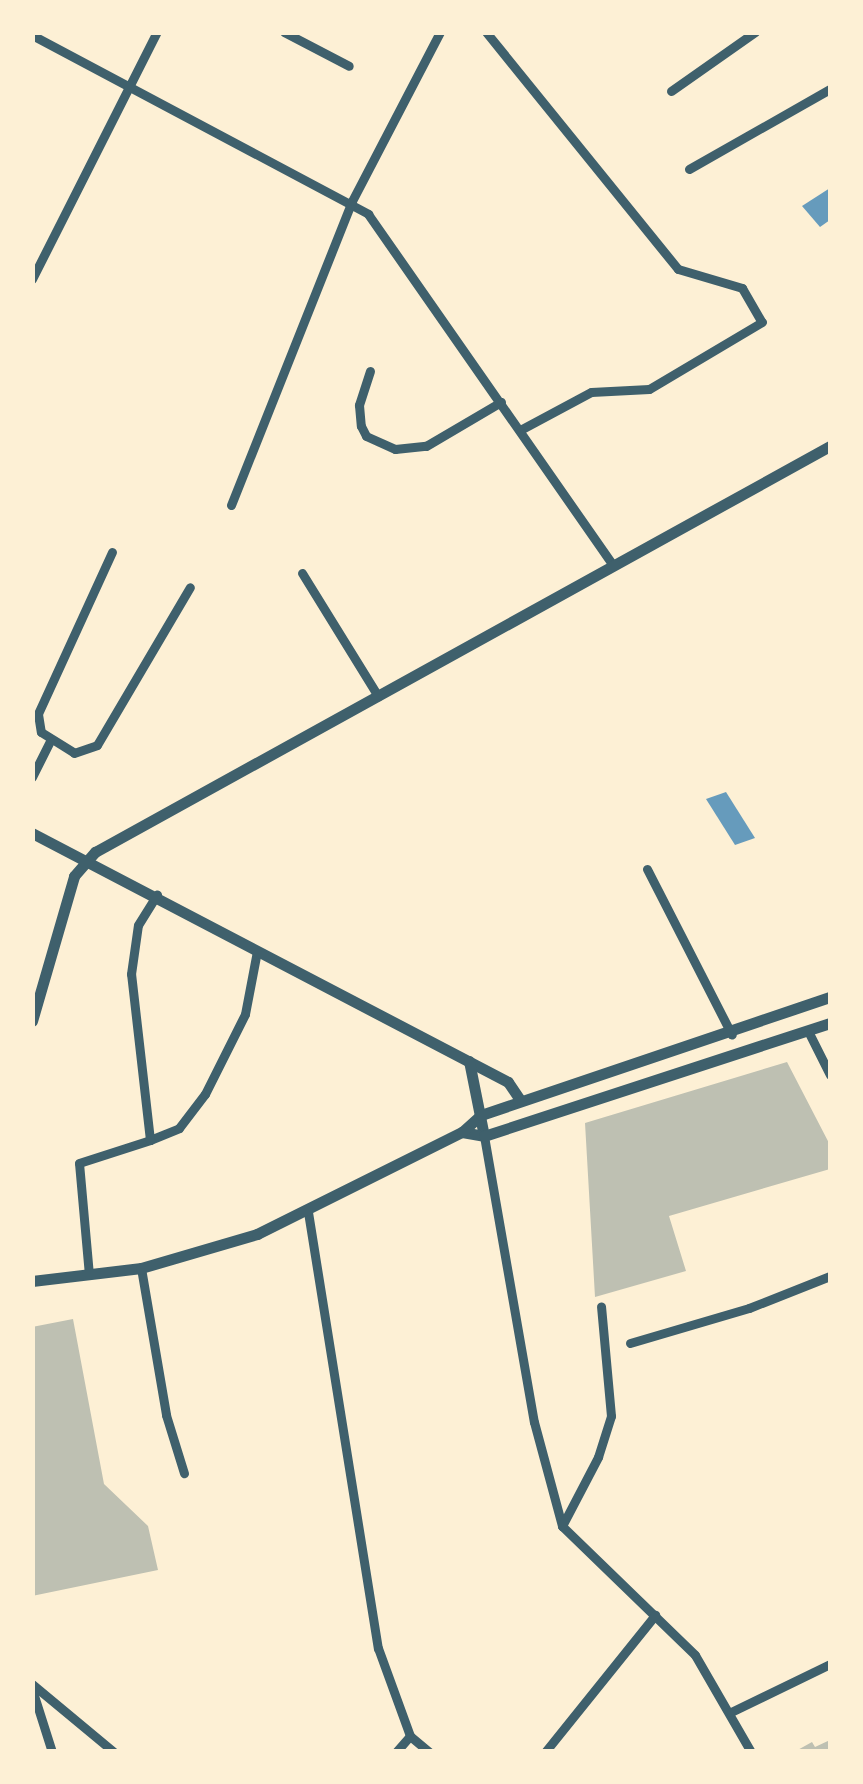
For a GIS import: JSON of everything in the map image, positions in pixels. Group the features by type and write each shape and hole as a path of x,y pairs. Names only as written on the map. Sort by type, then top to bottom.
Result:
{"street":[{"path":"32,279 156,32"},
{"path":"284,32 349,66"},
{"path":"231,505 352,201 440,32"},
{"path":"486,32 670,261 688,275 742,288 762,322 648,388 592,392 520,430"},
{"path":"671,91 755,32"},
{"path":"32,35 352,201 384,231 614,566"},
{"path":"689,169 830,89"},
{"path":"370,371 359,405 362,426 366,436 395,450 426,446 501,402"},
{"path":"32,1020 83,862 830,446"},
{"path":"112,552 40,707 38,722 50,741 74,753 97,745 190,588"},
{"path":"302,573 378,696"},
{"path":"32,777 50,741"},
{"path":"32,833 83,862 156,894 508,1082 520,1100"},
{"path":"647,869 732,1035"},
{"path":"150,1140 131,974 138,925 156,894"},
{"path":"90,1276 78,1163 179,1128 206,1094 246,1014 258,950"},
{"path":"32,1280 142,1268 308,1212 462,1132 481,1116 520,1100 732,1035 830,998"},
{"path":"462,1132 484,1136 830,1023"},
{"path":"808,1031 830,1075"},
{"path":"469,1061 534,1422 562,1526 582,1552 656,1614 695,1654 751,1752"},
{"path":"308,1212 378,1648 410,1736 429,1752"},
{"path":"142,1268 166,1415 184,1473"},
{"path":"630,1343 749,1308 830,1276"},
{"path":"562,1526 598,1458 611,1416 601,1306"},
{"path":"545,1752 656,1614"},
{"path":"731,1712 830,1664"},
{"path":"32,1686 52,1752"},
{"path":"32,1686 114,1752"},
{"path":"396,1752 410,1736"}],"water":[{"path":"830,188 830,220 820,227 802,206"},
{"path":"726,792 755,838 735,845 706,799"}],"building":[{"path":"787,1062 830,1145 830,1169 669,1216 686,1271 595,1297 585,1123"},
{"path":"73,1319 104,1484 148,1526 158,1570 32,1596 32,1327"},
{"path":"830,1740 830,1752 794,1752 812,1742 815,1747"}]}
